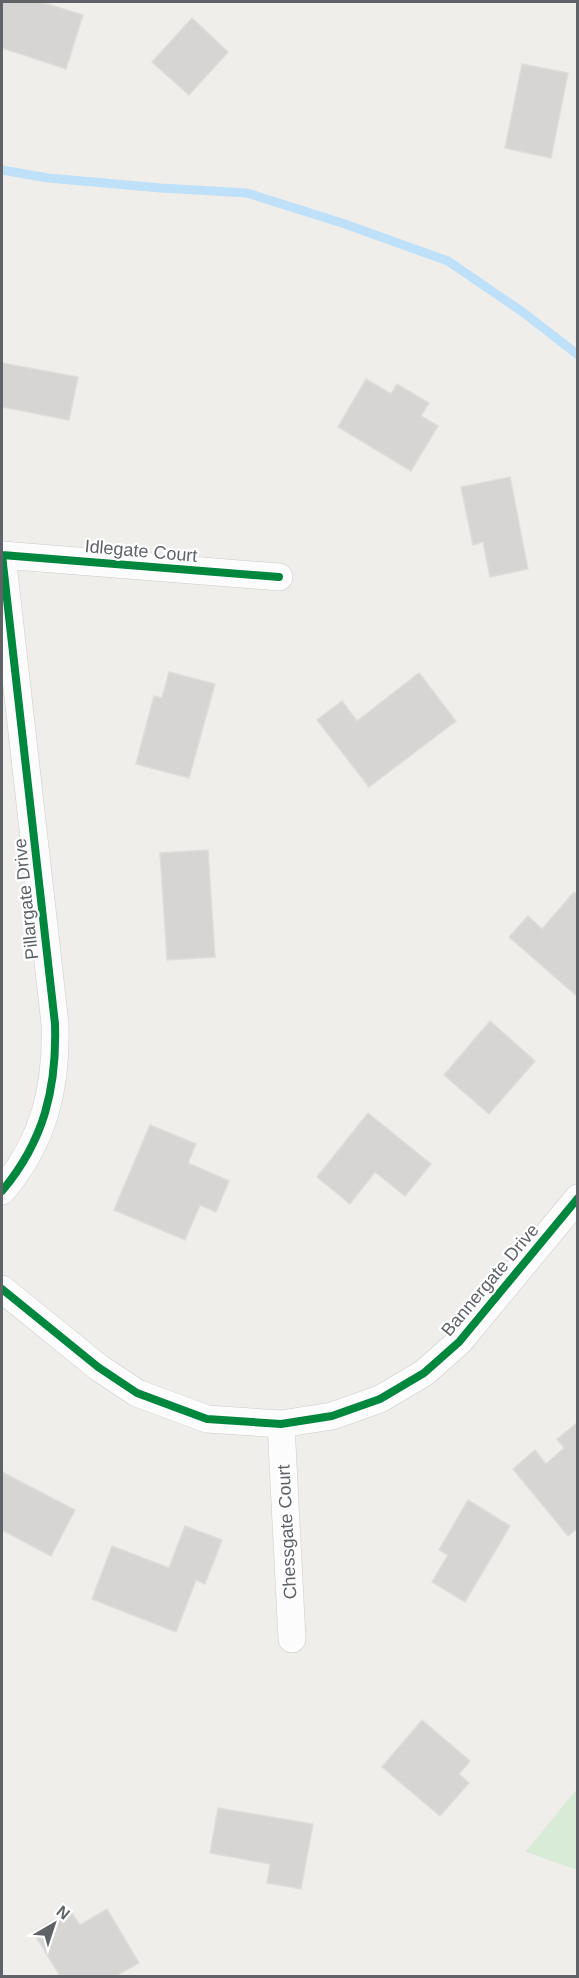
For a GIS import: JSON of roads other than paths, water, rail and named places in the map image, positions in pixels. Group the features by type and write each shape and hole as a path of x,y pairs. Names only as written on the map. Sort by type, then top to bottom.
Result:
{"street":[{"name":"Idlegate Court","path":"2,555 279,577"},
{"name":"Pillargate Drive","path":"2,555 55,1024 56,1060 46,1112 29,1153 2,1191"},
{"name":"Bannergate Drive","path":"2,1289 98,1367 137,1393 207,1419 281,1424 332,1416 380,1399 424,1373 459,1342 578,1198"},
{"name":"Chessgate Court","path":"281,1424 292,1639"}],"waterway":[{"path":"2,170 48,178 247,193 342,223 448,261 524,313 578,355"}]}
